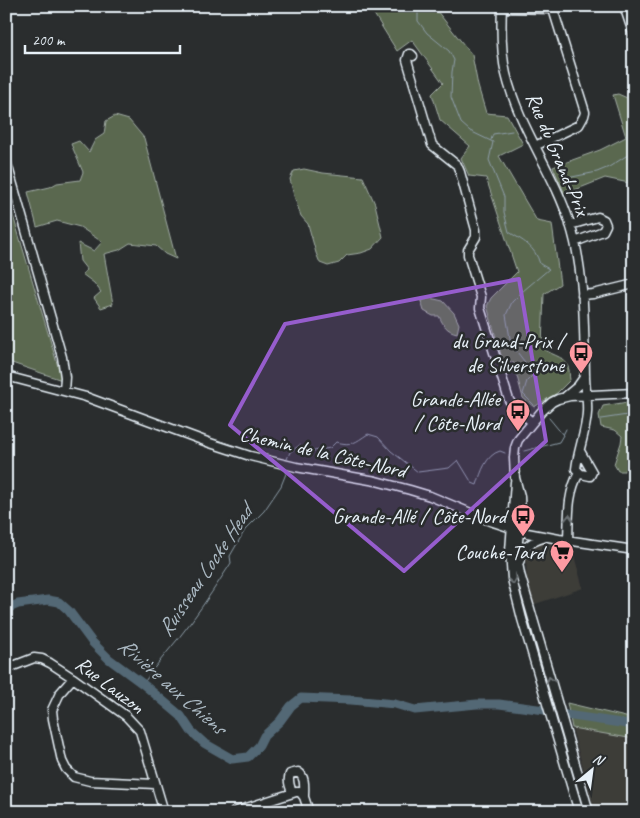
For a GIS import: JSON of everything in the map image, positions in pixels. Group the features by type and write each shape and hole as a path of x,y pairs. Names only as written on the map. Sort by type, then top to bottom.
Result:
{"street":[{"path":"624,6 634,36"},
{"path":"502,7 557,7 585,112 579,125 535,146"},
{"name":"Rue du Grand-Prix","path":"502,7 501,26 506,74 520,116 559,196 575,242 582,295 587,416 576,467 579,473"},
{"path":"413,56 409,54 407,60 432,145 459,168 470,206 477,234 468,250 468,255 481,297 479,305 509,400 511,404 532,422"},
{"path":"6,160 62,357 65,374 64,391"},
{"path":"570,225 598,217 604,220 606,225 603,231 575,242"},
{"path":"582,295 634,284"},
{"name":"Chemin de la Côte-Nord","path":"6,376 92,399 245,454 296,467 386,483 417,492 515,530 568,541 634,550"},
{"path":"565,397 578,386 585,376"},
{"path":"579,812 512,579 510,562 515,530 521,518 520,496 515,478 515,448 518,440 532,422 552,402 565,397 634,392"},
{"path":"568,541 570,493 579,473 588,476 592,473 580,451"},
{"path":"515,530 522,583 589,812"},
{"path":"518,563 529,544 546,537"},
{"name":"Rue Lauzon","path":"8,668 34,658 42,659 73,678 126,716 140,731 164,812"},
{"path":"73,678 60,693 52,710 62,761 66,769 74,778 90,781 155,784"},
{"path":"550,712 560,713"},
{"path":"292,793 288,780 290,774 298,772 303,778 304,796 309,812"},
{"path":"234,812 292,793 300,792 304,796"}],"highlighted area":[{"path":"519,279 546,441 404,571 230,425 285,324"}],"shaded area":[{"path":"541,543 567,545 566,552 573,552 583,588 534,605 527,579 526,560 531,549"},
{"path":"572,728 634,739 634,812 595,812"}],"green space":[{"path":"369,6 433,6 472,55 486,113 507,115 523,144 499,156 537,221 552,224 560,284 544,294 542,346 566,363 570,380 557,393 534,407 523,398 513,362 503,362 487,306 491,298 517,272 486,178 469,176 461,158 470,146 440,120 432,94 443,83 412,40 397,51"},
{"path":"618,94 634,101 634,184 605,178 565,194 553,167 600,150 626,137 613,95"},
{"path":"115,116 129,120 144,138 176,259 165,254 156,246 130,243 119,250 104,254 113,304 101,308 94,298 101,292 94,283 82,274 87,270 80,261 78,243 94,251 102,242 80,227 57,221 37,227 28,192 50,187 57,183 80,180 83,172 71,144 79,141 89,152 95,140 104,134 106,121"},
{"path":"304,169 363,177 375,204 383,237 372,249 347,255 339,263 328,266 320,263 308,224 301,216 290,179 294,171"},
{"path":"6,192 62,380 6,361"},
{"path":"430,298 443,301 454,313 459,324 457,333 446,327 439,316 433,316 424,311 421,301"},
{"path":"634,401 634,461 632,467 624,471 618,471 614,464 622,436 615,430 601,427 599,415 603,406"},
{"path":"567,703 634,719 634,739 572,728"}],"waterway":[{"name":"Ruisseau Locke Head","path":"417,6 418,21 427,33 449,51 454,60 451,97 461,123 470,131 493,142 489,160 504,197 504,212 509,232 532,248 540,264 549,269 512,302 506,315 511,344 534,374 527,381 523,394 534,405"},
{"path":"491,140 493,134 512,131"},
{"path":"567,178 597,172 609,167 634,151"},
{"path":"601,419 634,414"},
{"name":"Ruisseau Locke Head","path":"524,451 559,442 563,435 549,418"},
{"name":"Ruisseau Locke Head","path":"563,435 566,429"},
{"name":"Ruisseau Locke Head","path":"306,445 314,451 330,448 336,442 353,443 368,434 378,437 391,451 418,472 449,468 458,460 472,483 477,485 482,470 491,456 500,451 505,453"},
{"name":"Ruisseau Locke Head","path":"287,459 290,452 300,445"},
{"name":"Ruisseau Locke Head","path":"143,684 211,593 231,563 230,556 245,530 264,511 281,486 287,471"},
{"name":"Rivière aux Chiens","path":"6,609 18,604 48,600 59,602 69,611 92,642 109,659 143,684 181,716 191,731 204,743 232,759 248,757 259,746 264,736 280,721 291,706 301,698 395,704 415,710 477,704 499,704 634,725"}],"place":[{"name":"du Grand-Prix / de Silverstone","path":"581,374"},
{"name":"Grande-Allée / Côte-Nord","path":"518,432"},
{"name":"Grande-Allé / Côte-Nord","path":"523,537"},
{"name":"Couche-Tard","path":"562,573"}]}
